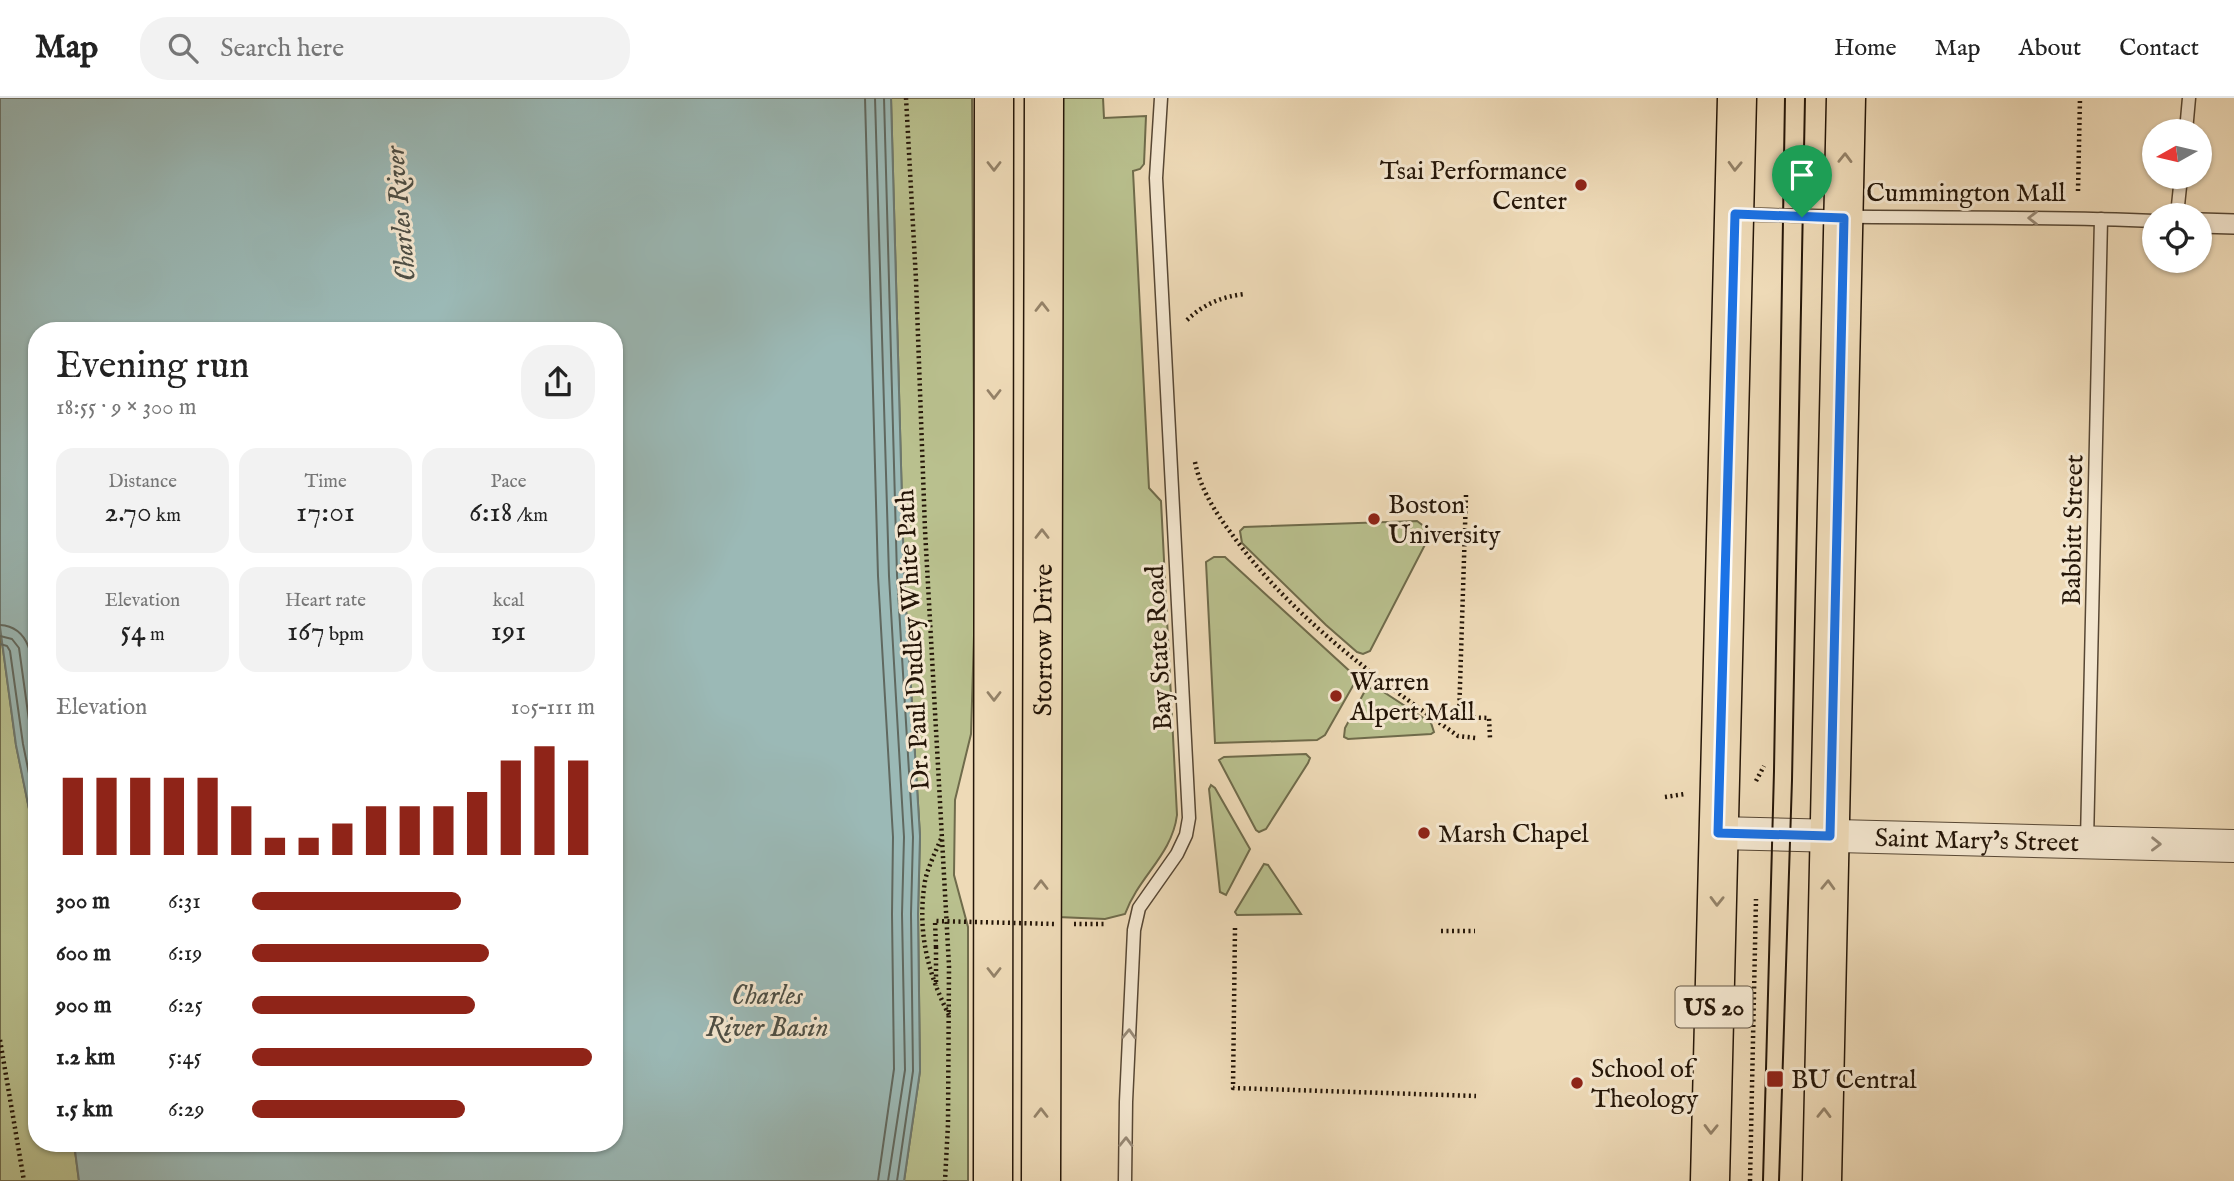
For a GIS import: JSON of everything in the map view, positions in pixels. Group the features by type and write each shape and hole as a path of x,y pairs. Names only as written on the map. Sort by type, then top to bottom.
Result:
{"main road":[{"name":"Storrow Drive","path":"993,1181 994,98"},
{"name":"Storrow Drive","path":"1041,1181 1044,98"},
{"name":"US 20","path":"1710,1181 1737,98"},
{"path":"1822,1181 1846,98"}],"street":[{"path":"2212,223 2234,224"},
{"name":"Saint Mary's Street","path":"1718,833 2234,846"}],"lane":[{"name":"Bay State Road","path":"1125,1181 1134,930 1139,908 1177,855 1186,835 1189,818 1156,178 1161,98"},
{"path":"2187,119 2189,98"},
{"name":"Cummington Mall","path":"1735,214 1844,218 2142,221"},
{"name":"Babbitt Street","path":"2087,842 2101,219"}],"path":[{"name":"Dr. Paul Dudley White Path","path":"906,98 950,1016 945,1181"},
{"path":"2078,191 2080,98"},
{"path":"1187,320 1198,309 1212,302 1226,296 1244,294"},
{"path":"1195,452 1195,465 1204,490 1221,519 1262,574 1369,673 1458,736 1476,737"},
{"path":"1466,495 1459,718 1489,718 1490,738"},
{"path":"1754,786 1764,766"},
{"path":"1665,797 1689,793"},
{"path":"942,837 926,879 925,954 936,990 950,1016"},
{"path":"1750,1181 1756,900"},
{"path":"936,990 935,921 1105,924"},
{"path":"1235,929 1233,1088 1476,1096"},
{"path":"1441,930 1475,931"},
{"path":"0,1040 24,1181"}],"green space":[{"path":"891,98 972,98 975,603 971,734 955,800 954,875 968,927 968,1181 904,1181 920,1071 920,836 904,575"},
{"path":"1062,98 1103,98 1104,118 1146,116 1144,164 1133,171 1149,488 1161,501 1177,815 1169,842 1138,888 1125,914 1105,919 1058,917"},
{"path":"1417,521 1429,530 1429,537 1370,651 1363,654 1357,652 1326,625 1242,543 1240,531 1244,527"},
{"path":"1214,557 1225,557 1355,676 1354,684 1325,735 1317,740 1215,743 1206,562"},
{"path":"0,627 16,745 28,804 28,1152 75,1152 79,1181 0,1181"},
{"path":"1376,687 1431,723 1434,732 1348,739 1344,737 1345,728 1366,689"},
{"path":"1306,754 1310,758 1308,763 1266,829 1259,832 1219,760 1224,757"},
{"path":"1211,785 1250,849 1226,895 1220,892 1209,789"},
{"path":"1264,864 1268,865 1301,914 1237,915 1235,912"}],"water":[{"name":"Charles River Basin","path":"0,98 891,98 904,575 920,836 920,1071 904,1181 79,1181 75,1152 623,1152 623,322 28,322 28,804 16,745 0,627"}],"tram line":[{"path":"1763,1181 1774,771 1785,98"},
{"path":"1779,1181 1792,780 1805,98"}],"place":[{"name":"Tsai Performance Center","path":"1581,185"},
{"name":"Boston University","path":"1374,519"},
{"name":"Warren Alpert Mall","path":"1336,696"},
{"name":"Marsh Chapel","path":"1424,833"},
{"name":"BU Central","path":"1775,1079"},
{"name":"School of Theology","path":"1577,1083"}],"route":[{"path":"1735,214 1802,217 1844,218 1830,836 1718,833 1735,214"}],"water label":[{"name":"Charles River","path":"399,214"}]}
